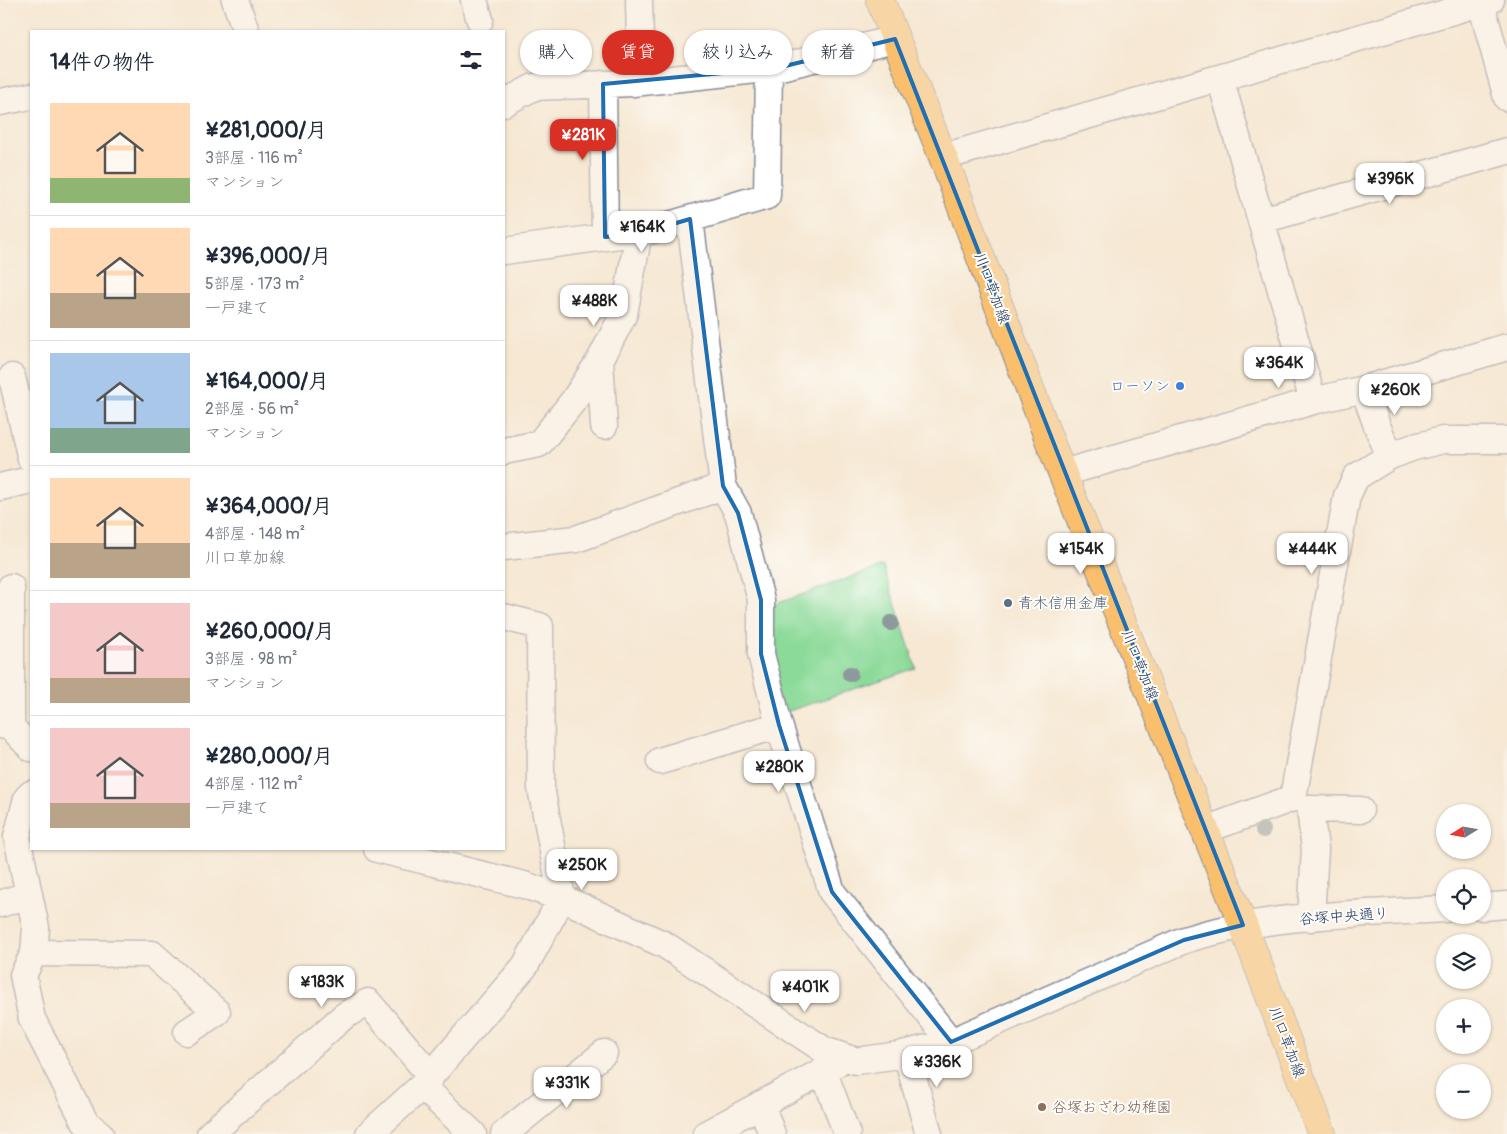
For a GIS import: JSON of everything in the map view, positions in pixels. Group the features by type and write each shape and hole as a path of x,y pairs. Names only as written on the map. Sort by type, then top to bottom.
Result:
{"main road":[{"name":"川口草加線","path":"880,0 943,157 1063,473 1243,926 1322,1134"}],"street":[{"path":"235,0 246,30"},
{"path":"639,0 642,82"},
{"path":"943,157 1486,1 1507,98"},
{"path":"792,63 895,39"},
{"path":"505,102 534,87 642,82 706,75"},
{"path":"505,251 649,231 767,196 769,75"},
{"path":"1220,78 1313,401"},
{"path":"602,84 605,237"},
{"path":"0,102 30,96"},
{"path":"1262,220 1507,151"},
{"path":"690,219 723,486 738,513 761,600 761,654 779,725 832,892 951,1042"},
{"path":"505,451 538,444 574,400 600,360 624,314 640,232"},
{"path":"1063,473 1507,347"},
{"path":"600,360 604,426"},
{"path":"14,377 30,454"},
{"path":"1364,389 1390,456"},
{"path":"1205,830 1293,798 1347,496 1356,477 1390,456 1414,447 1443,440 1507,440"},
{"path":"0,487 30,480"},
{"path":"505,547 576,539 723,486"},
{"path":"11,587 6,726 30,747"},
{"path":"369,1134 426,1081 525,966 562,898 541,788 540,626 505,617"},
{"path":"660,761 779,725"},
{"path":"30,795 27,798 16,837 36,928 34,953 23,975 32,1019 85,1122 100,1134"},
{"path":"1311,918 1316,849 1310,809 1360,810"},
{"name":"谷塚中央通り","path":"381,850 524,885 562,898 665,945 824,1050 832,1063 906,1053 951,1042 1184,940 1211,932 1243,926 1311,918 1436,910"},
{"path":"0,904 28,895"},
{"path":"1491,906 1507,905"},
{"path":"34,953 152,954 217,1012 187,1032"},
{"path":"210,1134 344,1016 368,1002 426,1081 473,1134"},
{"path":"504,1134 604,1053"},
{"path":"906,1053 929,1134"},
{"path":"706,1134 832,1063 847,1134"},
{"path":"761,1104 772,1134"}],"highlighted area":[{"path":"895,39 1243,925 1184,940 951,1042 832,892 779,725 761,654 761,600 738,513 723,486 690,219 649,231 605,237 603,84 777,68"}],"green space":[{"path":"883,566 916,668 783,713 769,663 770,606"}],"place":[{"name":"ローソン","path":"1180,386"},
{"name":"青木信用金庫","path":"1008,603"},
{"name":"谷塚おざわ幼稚園","path":"1042,1107"}]}
